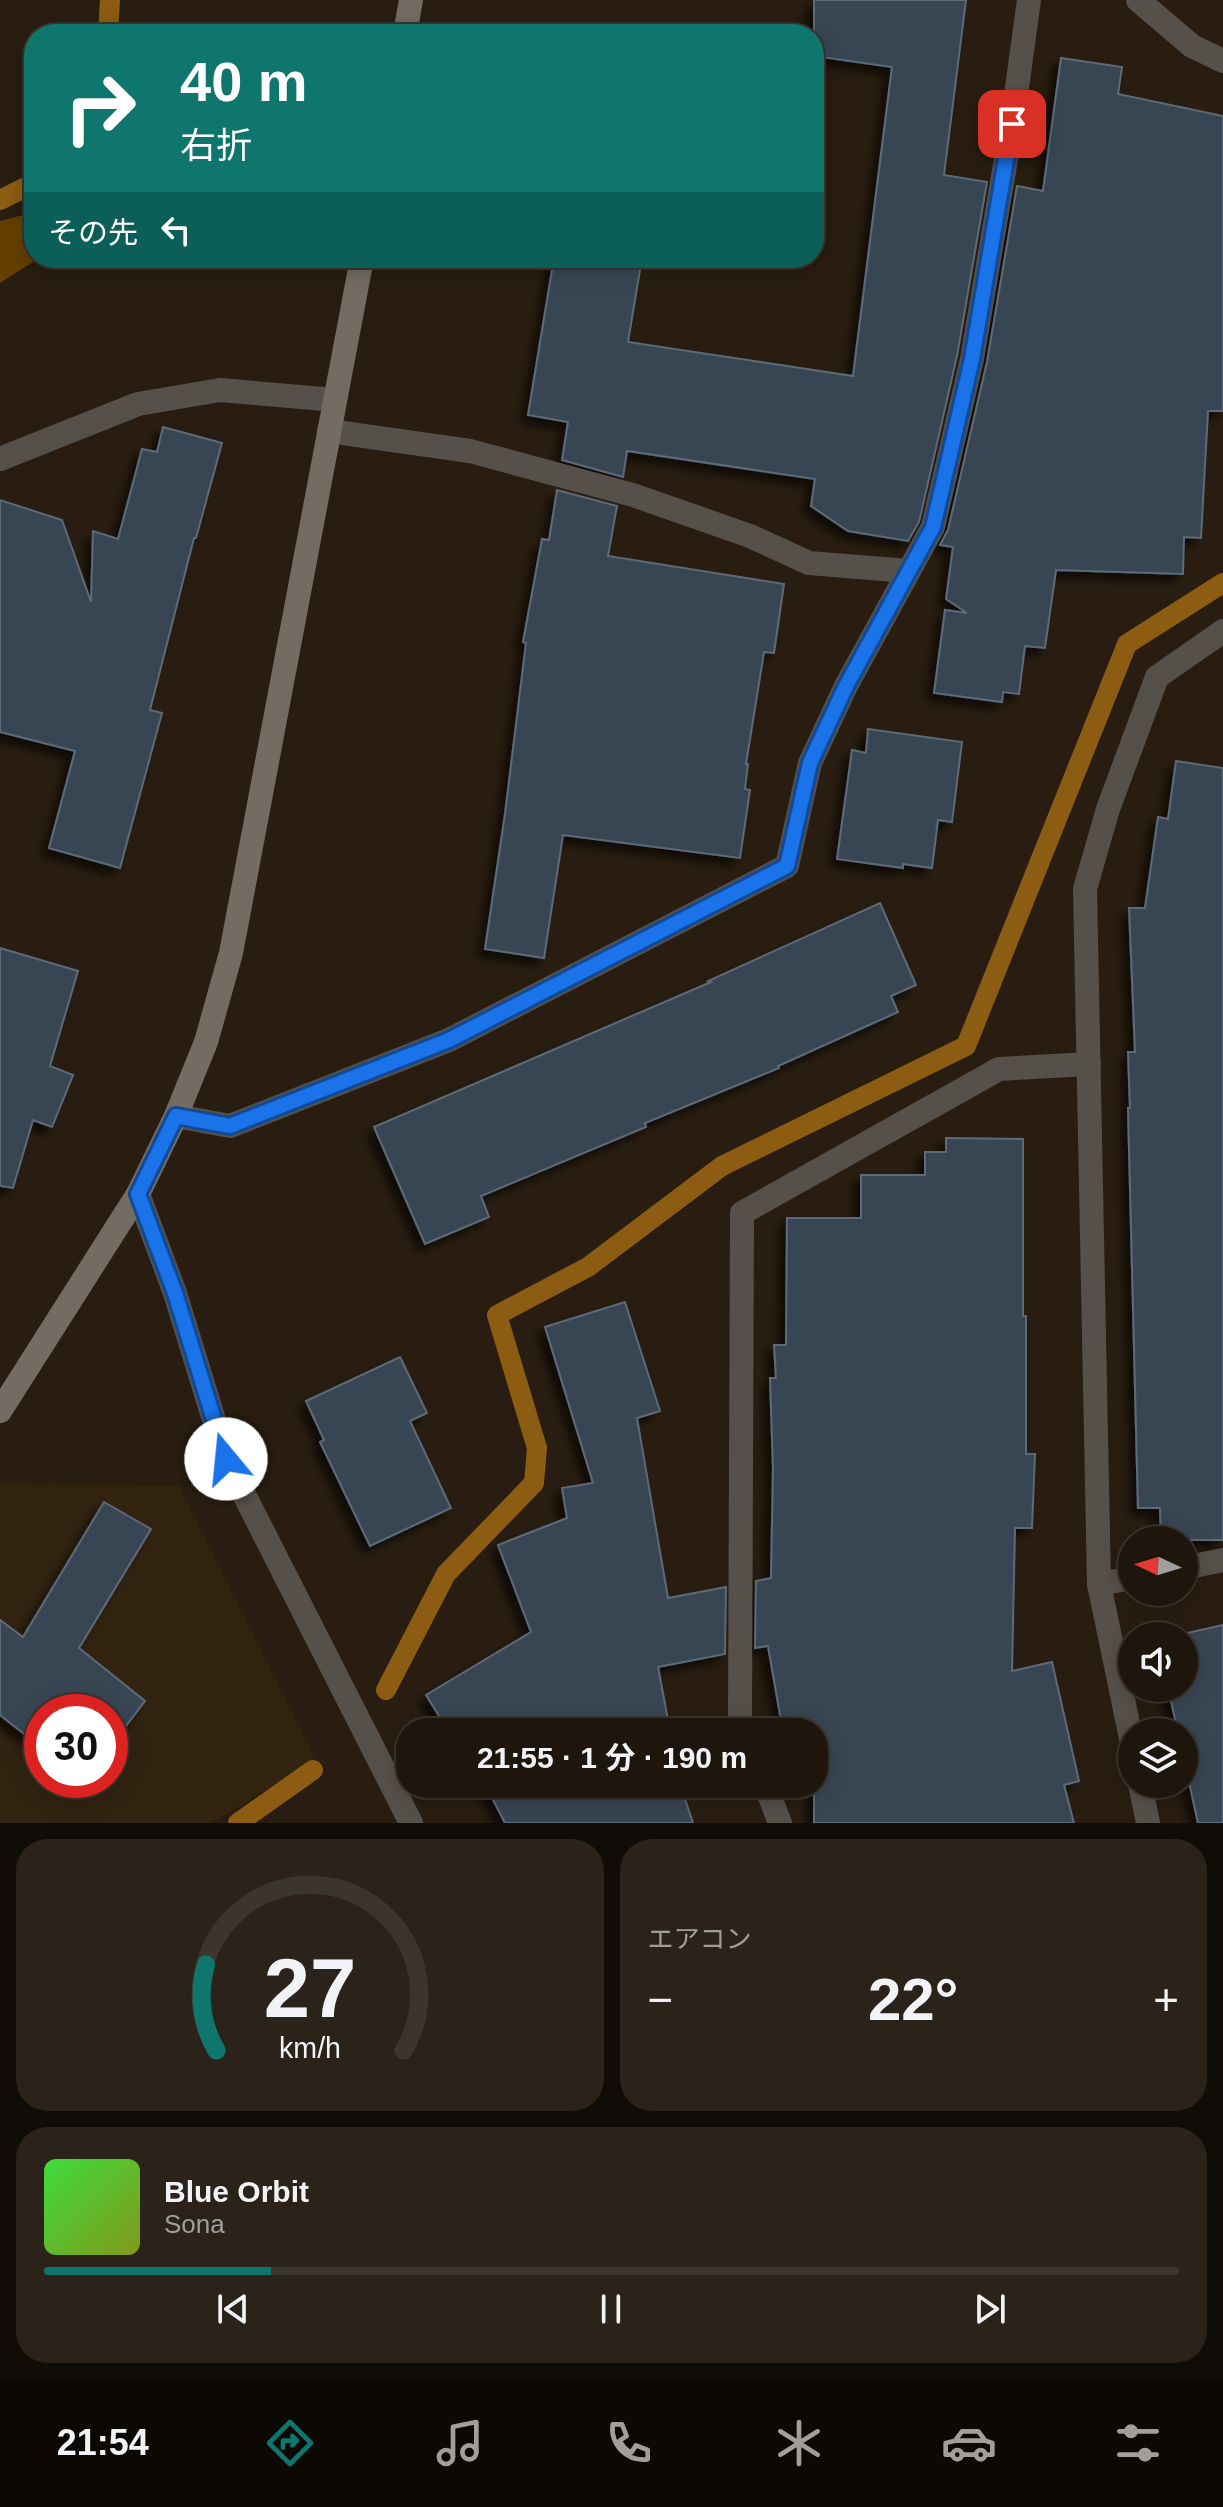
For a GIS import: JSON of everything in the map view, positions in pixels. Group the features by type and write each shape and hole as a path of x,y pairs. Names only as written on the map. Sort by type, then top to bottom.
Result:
{"street":[{"path":"407,24 411,0"},
{"path":"176,1116 230,1126 449,1040 787,866 810,763 846,686 933,527 972,359 1012,124 1029,0"},
{"path":"1138,0 1192,46 1223,61"},
{"path":"0,1411 138,1194 176,1116 206,1042 231,953 360,268"},
{"path":"0,459 138,404 220,390 335,400"},
{"path":"329,431 470,451 619,491 750,536 809,563 908,571"},
{"path":"1127,1718 1099,1584 1085,889 1108,809 1157,677 1223,631"},
{"path":"740,1718 742,1213 999,1069 1089,1064"},
{"path":"138,1194 175,1293 226,1459 411,1823"},
{"path":"1198,1565 1223,1560"},
{"path":"1099,1584 1118,1581"},
{"path":"770,1798 780,1823"},
{"path":"1143,1798 1148,1823"}],"shaded area":[{"path":"24,215 24,268 0,283 0,221"},
{"path":"0,1483 180,1486 317,1760 211,1823 0,1823"}],"building":[{"path":"814,0 966,0 944,175 987,182 957,356 919,522 908,541 848,531 811,506 815,479 627,451 623,477 562,460 568,422 528,415 552,268 640,268 628,342 853,376 892,67 824,57 824,24 814,24"},
{"path":"1061,58 1122,67 1118,94 1223,116 1223,411 1208,411 1201,538 1184,537 1183,574 1056,570 1045,648 1025,646 1019,694 1003,692 1002,702 934,693 945,610 967,613 946,599 953,547 940,545 948,530 987,362 1017,186 1043,191"},
{"path":"163,427 222,443 150,710 162,713 120,868 49,848 75,751 0,732 0,500 62,520 91,602 93,531 118,539 142,449 157,452"},
{"path":"557,490 617,506 608,556 784,584 774,653 764,652 746,764 745,789 750,790 740,858 563,835 544,958 485,949 505,814 526,643 523,642 542,539 549,540"},
{"path":"868,729 962,742 952,822 938,820 932,868 903,864 903,868 837,859 852,750 866,753"},
{"path":"1176,761 1223,768 1223,1540 1198,1540 1198,1526 1161,1526 1160,1508 1138,1508 1128,1108 1128,1052 1135,1052 1129,908 1145,908 1158,817 1168,819"},
{"path":"880,903 916,985 891,996 898,1012 779,1068 645,1123 646,1127 481,1196 489,1217 425,1244 374,1127 711,982 708,981"},
{"path":"0,948 78,971 50,1066 73,1075 52,1127 33,1120 13,1188 0,1186"},
{"path":"946,1138 1023,1139 1026,1454 1035,1454 1032,1528 1015,1528 1012,1671 1052,1662 1079,1781 1064,1785 1074,1823 814,1823 814,1798 828,1798 828,1718 781,1718 768,1646 755,1648 756,1581 771,1578 773,1468 770,1378 776,1378 774,1345 786,1345 787,1218 861,1218 861,1175 925,1175 925,1152 946,1152"},
{"path":"625,1302 660,1411 637,1418 668,1598 726,1587 725,1654 658,1667 668,1718 440,1718 426,1695 531,1632 498,1545 567,1518 562,1488 593,1483 545,1327"},
{"path":"400,1357 427,1413 410,1421 451,1508 370,1546 320,1442 324,1440 306,1401"},
{"path":"104,1502 151,1529 79,1648 145,1701 128,1723 128,1694 24,1694 24,1734 0,1715 0,1620 23,1637"},
{"path":"1223,1625 1223,1823 1198,1823 1193,1798 1198,1798 1198,1718 1175,1718 1171,1702 1198,1702 1198,1631"},
{"path":"492,1798 685,1798 693,1823 505,1823"}],"waterway":[{"path":"109,24 110,0"},
{"path":"0,200 24,188"},
{"path":"386,1690 446,1574 534,1483 537,1448 497,1315 588,1267 722,1166 966,1046 1127,644 1223,583"},
{"path":"238,1823 313,1770"}],"route":[{"path":"226,1459 175,1293 138,1194 176,1116 230,1126 449,1040 787,866 810,763 846,686 933,527 972,359 1012,124"}]}
